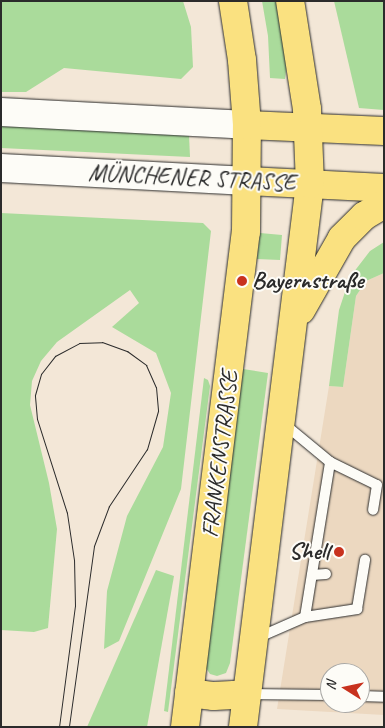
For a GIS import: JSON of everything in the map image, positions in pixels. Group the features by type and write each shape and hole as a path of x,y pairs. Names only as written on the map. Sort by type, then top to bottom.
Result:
{"main road":[{"path":"233,1 241,54 247,125 248,181"},
{"path":"242,727 294,324 310,184 308,127 290,1"},
{"path":"1,112 384,131"},
{"name":"MÜNCHENER STRASSE","path":"1,168 384,188"},
{"name":"FRANKENSTRASSE","path":"185,727 242,281 248,181"},
{"path":"294,324 342,238 364,216 384,204"},
{"path":"190,693 214,696 247,694"}],"lane":[{"path":"281,421 330,462 380,486 373,510"},
{"path":"305,617 330,462"},
{"path":"254,639 305,617 357,609 365,560"},
{"path":"312,575 326,574"},
{"path":"247,694 320,695"},
{"path":"370,696 384,697"}],"shaded area":[{"path":"384,273 384,715 348,713 370,713 370,663 320,663 320,711 277,709 329,386 343,387 356,296 366,281"}],"green space":[{"path":"1,1 183,1 191,27 193,67 181,79 64,68 26,92 1,92"},
{"path":"262,1 277,1 287,64 285,79 270,78 268,36"},
{"path":"334,1 384,1 384,110 359,108"},
{"path":"1,126 189,135 190,157 1,148"},
{"path":"1,213 203,223 211,231 181,489 119,641 104,649 107,591 127,516 163,447 171,393 156,353 112,327 139,303 130,290 57,342 41,361 32,381 30,405 49,483 57,529 48,628 34,632 1,630"},
{"path":"260,233 282,235 280,260 257,259"},
{"path":"384,242 384,273 366,281 356,296 343,387 329,386 339,310 350,277 370,251"},
{"path":"243,369 268,373 230,663 226,673 217,676 210,674 206,668 205,656"},
{"path":"204,378 208,380 210,386 168,712 164,711"},
{"path":"156,570 174,576 147,727 87,727"}],"tram line":[{"path":"59,727 75,606 74,560 67,513 37,419 35,395 41,374 55,356 79,343 102,342 127,351 146,365 156,387 158,411 147,449 109,506 94,546 69,727"}],"place":[{"name":"Bayernstraße","path":"242,281"},
{"name":"Shell","path":"339,552"}]}
